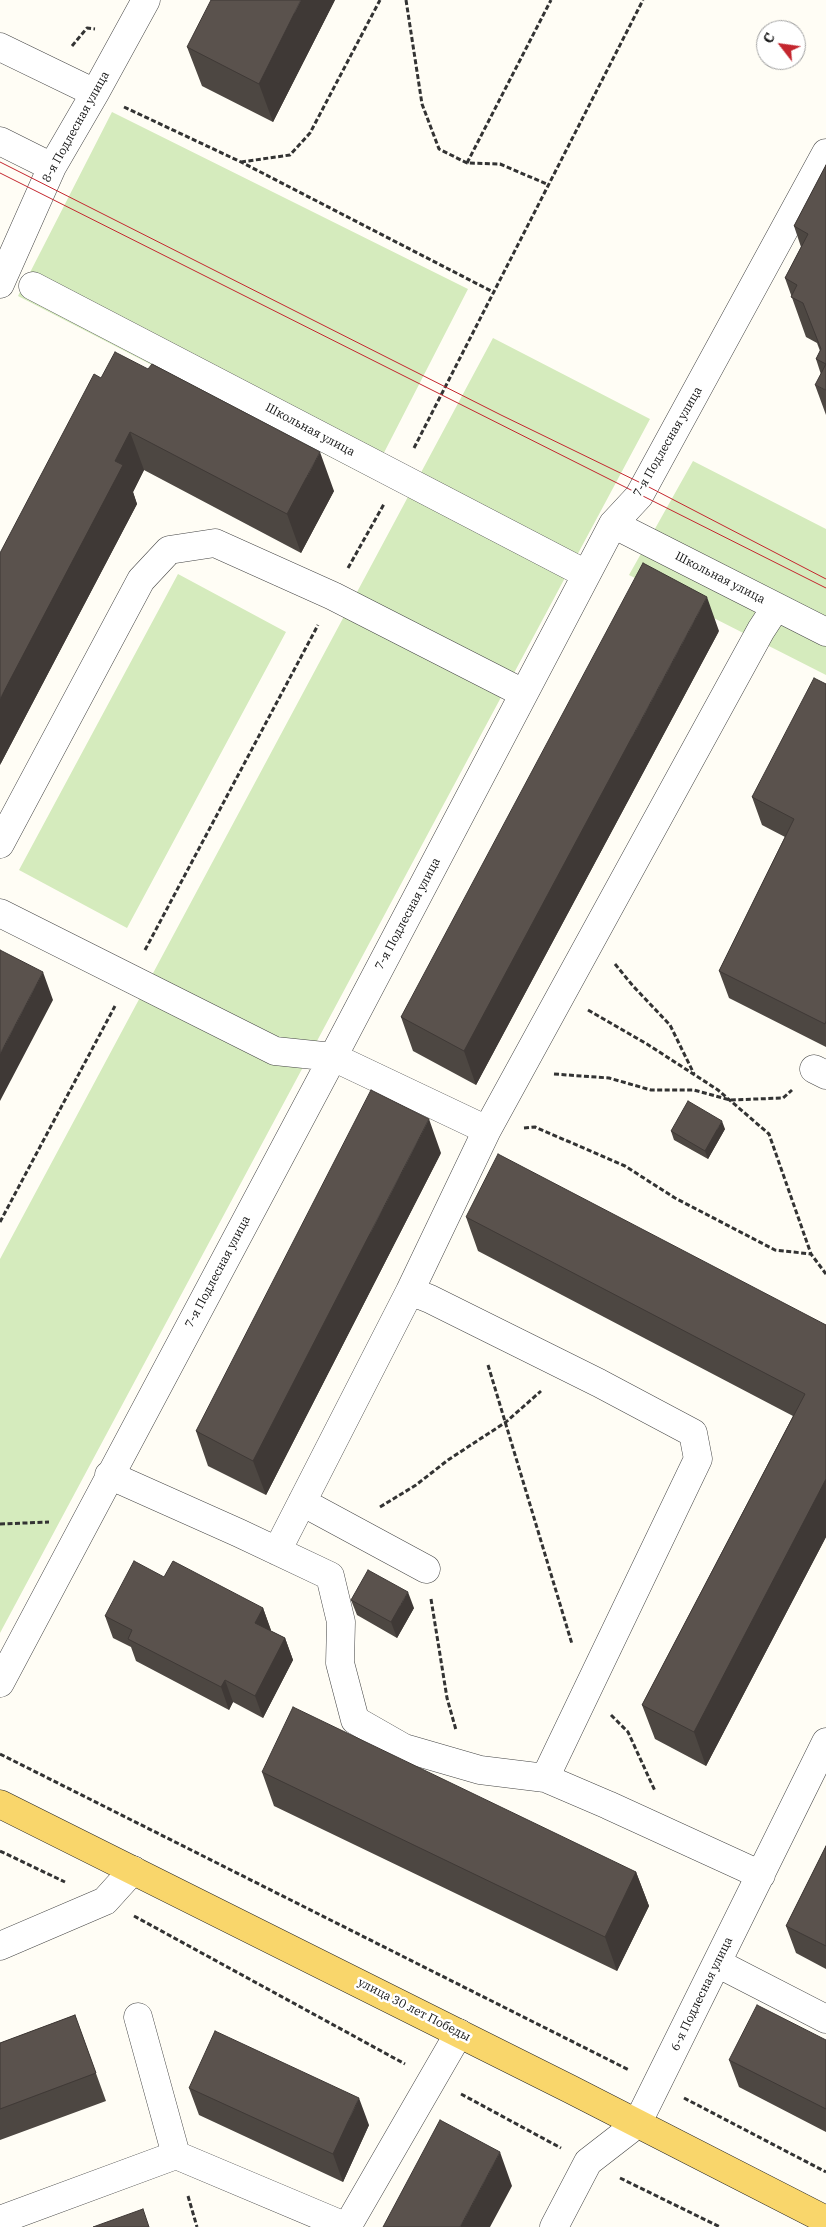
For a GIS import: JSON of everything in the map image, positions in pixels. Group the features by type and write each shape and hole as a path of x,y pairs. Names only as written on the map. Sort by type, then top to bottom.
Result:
{"main road":[{"name":"улица 30 лет Победы","path":"0,1804 460,2033 826,2220"}],"street":[{"name":"8-я Подлесная улица","path":"0,284 52,167 146,0"},
{"path":"0,47 95,93"},
{"path":"0,140 52,167"},
{"name":"7-я Подлесная улица","path":"0,1683 333,1057 586,574 613,524 639,496 826,153"},
{"name":"Школьная улица","path":"33,286 586,574"},
{"name":"Школьная улица","path":"613,524 826,632"},
{"path":"0,844 141,580 169,550 215,543 333,596 523,693"},
{"path":"277,1551 410,1291 487,1130 761,630 776,607"},
{"path":"0,913 275,1051 333,1057 487,1130"},
{"path":"410,1291 567,1367 693,1433 698,1459 545,1778"},
{"path":"109,1475 330,1576 340,1622 340,1663 355,1720 404,1748 480,1770 545,1778 760,1875"},
{"path":"302,1502 426,1568"},
{"name":"6-я Подлесная улица","path":"554,2227 588,2162 637,2124 826,1742"},
{"path":"0,1946 105,1900 133,1870"},
{"path":"717,1963 826,2019"},
{"path":"138,2017 176,2155"},
{"path":"0,2220 176,2155 347,2227 460,2033"}],"path":[{"path":"241,162 290,155 310,133 380,0"},
{"path":"406,0 422,104 439,150 467,163 500,164 549,185"},
{"path":"467,163 551,0"},
{"path":"95,93 241,162 494,293"},
{"path":"593,938 633,986 670,1025 694,1074"},
{"path":"561,995 647,1044 718,1090 769,1134 811,1254 826,1274"},
{"path":"512,1086 546,1074 609,1078 651,1090 694,1090 730,1100 783,1098 820,1072"},
{"path":"487,1130 535,1127 625,1166 675,1198 775,1250 811,1254"},
{"path":"475,1321 573,1645"},
{"path":"348,1526 416,1485 448,1460 506,1422 567,1367"},
{"path":"0,1524 87,1521"},
{"path":"426,1568 447,1698 467,1766"},
{"path":"587,1691 628,1732 676,1836"},
{"path":"0,1754 658,2084 826,2172"},
{"path":"0,1851 105,1900 588,2162 720,2227"}],"green space":[{"path":"112,112 468,289 371,478 18,296"},
{"path":"493,338 650,419 0,1633 0,1259"},
{"path":"693,461 826,529 826,675 629,575"},
{"path":"178,574 286,632 127,928 19,870"}],"building":[{"path":"211,0 301,0 259,84 187,47"},
{"path":"826,165 826,364 816,359 821,349 803,303 791,297 797,285 785,278 808,234 794,226"},
{"path":"115,352 148,369 152,364 320,452 287,514 130,432 115,461 123,465 0,699 0,553 94,374 101,378"},
{"path":"826,364 826,390 815,385"},
{"path":"643,563 707,597 464,1051 401,1017"},
{"path":"814,678 826,684 825,1024 719,971 794,819 752,797"},
{"path":"0,950 43,972 0,1054"},
{"path":"371,1090 429,1119 253,1461 196,1431"},
{"path":"688,1101 722,1121 705,1151 671,1131"},
{"path":"498,1154 826,1325 826,1479 694,1732 642,1705 805,1394 466,1217"},
{"path":"134,1561 164,1577 173,1561 263,1608 255,1623 285,1638 255,1696 225,1680 221,1687 128,1639 132,1630 105,1616"},
{"path":"368,1570 408,1592 391,1622 351,1600"},
{"path":"293,1707 636,1872 605,1937 262,1772"},
{"path":"826,1846 826,1946 786,1926"},
{"path":"757,2005 826,2040 826,2109 729,2060"},
{"path":"75,2015 96,2073 0,2109 0,2043"},
{"path":"215,2031 359,2098 333,2154 189,2088"},
{"path":"440,2120 500,2152 460,2227 383,2227"},
{"path":"143,2209 149,2227 93,2227"}],"tram line":[{"path":"0,162 501,415 645,485 826,579"},
{"path":"0,173 826,588"}]}
